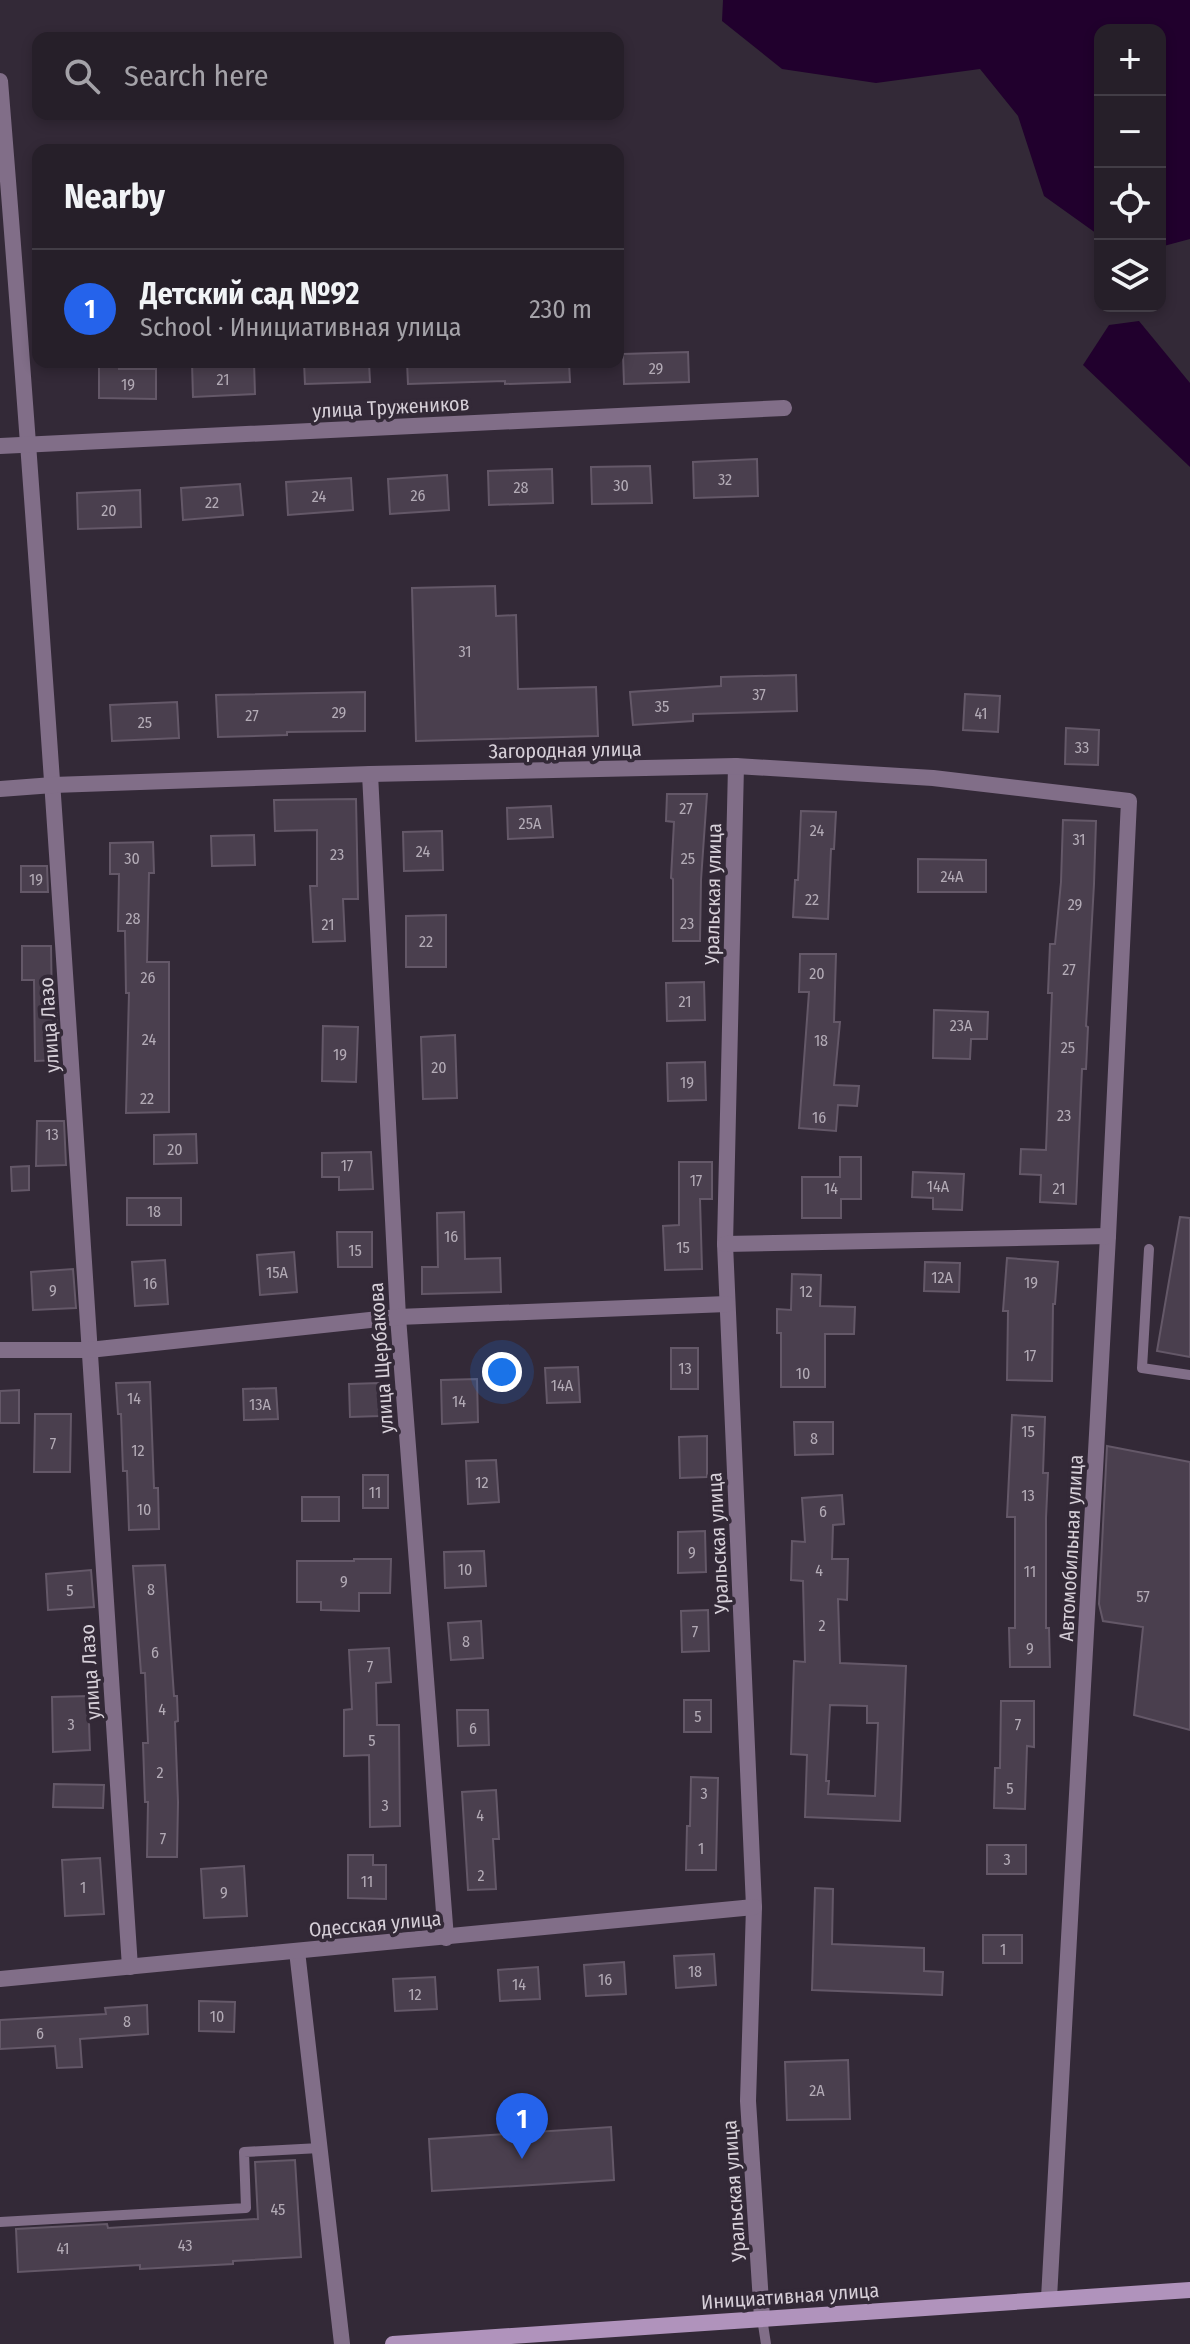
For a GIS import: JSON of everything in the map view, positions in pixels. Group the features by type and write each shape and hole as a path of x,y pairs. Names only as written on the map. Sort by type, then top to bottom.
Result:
{"main road":[{"name":"Инициативная улица","path":"393,2344 569,2338 762,2318 1190,2290"}],"street":[{"name":"улица Лазо","path":"0,81 30,444 130,1967"},
{"name":"улица Тружеников","path":"0,446 784,408"},
{"name":"Загородная улица","path":"0,789 370,774 736,766 933,778 1129,801"},
{"name":"Уральская улица","path":"736,766 725,1244 754,1907 748,2101 762,2318"},
{"name":"улица Щербакова","path":"370,774 398,1317 446,1938"},
{"name":"Автомобильная улица","path":"1049,2298 1129,801"},
{"path":"725,1244 1108,1236"},
{"path":"0,1350 89,1350 398,1317 727,1304"},
{"name":"Одесская улица","path":"0,1979 754,1907"},
{"path":"297,1951 342,2344"}],"lane":[{"path":"1149,1249 1142,1368 1190,1375"},
{"path":"0,2222 246,2208 244,2152 320,2148"},
{"path":"762,2318 766,2344"}],"shaded area":[{"path":"723,0 1190,0 1190,239 1166,245 1166,24 1094,24 1094,232 1044,196 1018,116 980,69 876,83 782,69 722,21"},
{"path":"1139,321 1190,383 1190,467 1083,365 1109,325"}],"building":[{"path":"688,352 689,382 624,384 624,354"},
{"path":"99,368 156,369 156,399 99,398"},
{"path":"192,368 254,368 255,394 193,397"},
{"path":"304,368 369,368 370,382 305,384"},
{"path":"407,368 569,368 570,382 408,384"},
{"path":"757,459 758,496 694,498 693,462"},
{"path":"650,466 652,503 592,504 591,467"},
{"path":"552,469 553,503 489,505 488,471"},
{"path":"447,475 449,510 390,514 388,479"},
{"path":"351,478 353,510 288,515 286,482"},
{"path":"240,484 243,515 183,520 181,488"},
{"path":"140,490 141,527 78,529 77,493"},
{"path":"495,586 496,616 516,615 518,689 596,687 598,736 416,741 412,588"},
{"path":"796,675 797,711 693,714 693,721 633,725 630,692 721,686 721,677"},
{"path":"365,692 365,731 218,737 216,695"},
{"path":"965,694 1000,696 998,732 963,730"},
{"path":"177,702 179,738 112,741 110,705"},
{"path":"1066,728 1099,730 1098,765 1065,764"},
{"path":"667,794 707,794 700,941 673,941 671,878 674,822 666,821"},
{"path":"356,799 358,899 343,899 345,941 313,942 310,886 317,886 317,830 275,831 274,800"},
{"path":"551,806 553,837 508,839 507,808"},
{"path":"801,811 836,812 828,919 793,917"},
{"path":"1063,820 1096,821 1086,1069 1082,1069 1076,1204 1040,1202 1041,1175 1020,1174 1021,1149 1046,1150 1052,993 1048,993 1050,944 1055,944"},
{"path":"442,831 443,870 404,871 403,832"},
{"path":"254,835 255,865 212,866 211,836"},
{"path":"153,842 154,873 149,873 147,962 169,962 169,1112 126,1113 129,993 126,993 125,931 118,931 119,874 110,874 110,843"},
{"path":"918,859 986,860 986,892 918,892"},
{"path":"21,866 47,866 48,892 21,892"},
{"path":"446,915 446,967 406,967 406,916"},
{"path":"22,946 51,946 52,1009 56,1009 60,1060 35,1061 34,980 22,980"},
{"path":"800,954 836,954 834,1022 840,1022 834,1085 859,1086 857,1106 838,1105 836,1131 799,1128 809,992 799,992"},
{"path":"704,982 705,1020 667,1021 666,983"},
{"path":"934,1010 988,1012 987,1039 971,1039 970,1059 933,1058"},
{"path":"323,1026 358,1027 356,1082 322,1081"},
{"path":"455,1035 457,1098 423,1099 421,1037"},
{"path":"705,1062 706,1100 668,1101 667,1063"},
{"path":"37,1121 64,1121 66,1165 36,1166"},
{"path":"196,1134 197,1163 154,1164 154,1135"},
{"path":"371,1152 373,1189 339,1190 339,1177 322,1177 322,1153"},
{"path":"840,1157 861,1157 861,1199 841,1199 841,1218 802,1218 802,1177 840,1177"},
{"path":"679,1162 712,1162 712,1199 700,1199 702,1269 665,1270 663,1226 679,1225"},
{"path":"29,1166 29,1190 12,1191 11,1167"},
{"path":"913,1172 964,1174 962,1210 933,1209 933,1198 912,1197"},
{"path":"127,1198 181,1198 181,1225 127,1225"},
{"path":"464,1212 465,1259 500,1258 501,1292 422,1294 422,1267 438,1267 437,1213"},
{"path":"1180,1217 1190,1218 1190,1357 1157,1351"},
{"path":"337,1232 372,1232 372,1267 338,1267"},
{"path":"294,1252 297,1292 260,1295 257,1255"},
{"path":"1007,1258 1058,1262 1053,1304 1052,1381 1007,1380 1008,1311 1003,1311"},
{"path":"165,1260 168,1304 135,1306 132,1262"},
{"path":"925,1262 960,1263 959,1292 924,1291"},
{"path":"73,1269 76,1308 33,1310 31,1272"},
{"path":"792,1274 821,1275 820,1306 855,1307 854,1334 825,1334 825,1387 781,1387 781,1333 777,1333 777,1309 791,1310"},
{"path":"671,1348 698,1348 698,1389 671,1389"},
{"path":"578,1367 580,1402 547,1403 545,1368"},
{"path":"477,1379 478,1422 442,1424 441,1380"},
{"path":"150,1382 154,1488 158,1488 159,1529 129,1530 127,1471 123,1471 121,1414 118,1414 116,1383"},
{"path":"379,1383 380,1416 350,1417 349,1384"},
{"path":"276,1388 278,1419 244,1420 243,1389"},
{"path":"19,1390 19,1423 0,1423 0,1391"},
{"path":"35,1414 71,1414 70,1472 34,1472"},
{"path":"1012,1415 1045,1417 1043,1473 1048,1473 1046,1628 1049,1628 1050,1667 1010,1667 1009,1628 1015,1628 1015,1517 1007,1517"},
{"path":"794,1422 833,1422 833,1454 795,1455"},
{"path":"707,1436 707,1477 680,1478 679,1437"},
{"path":"1107,1446 1190,1462 1190,1730 1134,1715 1143,1627 1103,1621 1099,1604"},
{"path":"496,1460 499,1502 468,1504 466,1461"},
{"path":"363,1475 388,1475 388,1508 363,1508"},
{"path":"842,1495 844,1524 833,1525 832,1559 848,1559 847,1600 838,1599 840,1663 906,1666 900,1821 805,1817 807,1755 791,1754 794,1661 805,1662 803,1581 791,1580 792,1541 805,1542 802,1498","holes":["830,1705 867,1706 867,1723 878,1723 875,1796 828,1794"]},
{"path":"302,1497 339,1497 339,1521 302,1521"},
{"path":"705,1531 706,1572 678,1573 678,1532"},
{"path":"484,1551 486,1586 445,1588 444,1552"},
{"path":"391,1559 390,1593 359,1593 359,1611 321,1610 321,1602 297,1602 297,1561"},
{"path":"165,1565 174,1696 177,1696 177,1857 147,1857 148,1802 145,1802 143,1743 148,1743 145,1673 141,1673 133,1566"},
{"path":"91,1570 94,1607 48,1610 46,1574"},
{"path":"708,1610 709,1651 682,1652 681,1611"},
{"path":"481,1621 483,1658 451,1660 448,1623"},
{"path":"389,1648 391,1682 376,1683 377,1725 399,1725 400,1826 370,1827 369,1755 344,1756 344,1710 352,1709 349,1650"},
{"path":"88,1696 90,1750 53,1752 52,1697"},
{"path":"684,1700 711,1700 711,1732 684,1732"},
{"path":"1001,1701 1034,1701 1034,1747 1027,1746 1025,1809 994,1808 995,1768 1000,1768"},
{"path":"457,1710 488,1710 489,1745 458,1746"},
{"path":"691,1777 718,1778 716,1870 686,1870"},
{"path":"54,1784 104,1785 103,1808 53,1807"},
{"path":"496,1790 499,1839 493,1839 496,1889 468,1890 462,1792"},
{"path":"987,1845 1026,1845 1026,1874 987,1874"},
{"path":"348,1855 373,1855 373,1865 386,1865 386,1899 348,1898"},
{"path":"100,1858 104,1914 65,1916 62,1860"},
{"path":"244,1866 247,1916 204,1918 201,1869"},
{"path":"815,1888 833,1889 832,1944 924,1948 924,1971 943,1972 942,1995 812,1990"},
{"path":"983,1935 1022,1935 1022,1963 983,1963"},
{"path":"714,1954 716,1985 676,1988 674,1956"},
{"path":"624,1962 626,1994 586,1996 584,1965"},
{"path":"538,1967 540,1999 500,2001 498,1970"},
{"path":"435,1977 437,2009 395,2011 393,1979"},
{"path":"199,2001 235,2002 234,2032 199,2031"},
{"path":"147,2005 148,2034 80,2039 82,2067 57,2068 55,2046 0,2049 0,2020 106,2014 105,2008"},
{"path":"848,2060 850,2119 787,2120 785,2062"},
{"path":"611,2127 614,2180 432,2191 429,2139"},
{"path":"295,2160 301,2257 140,2269 140,2265 18,2272 16,2229 107,2224 108,2228 258,2219 255,2162"}],"place":[{"name":"Детский сад №92","path":"522,2159"}]}
